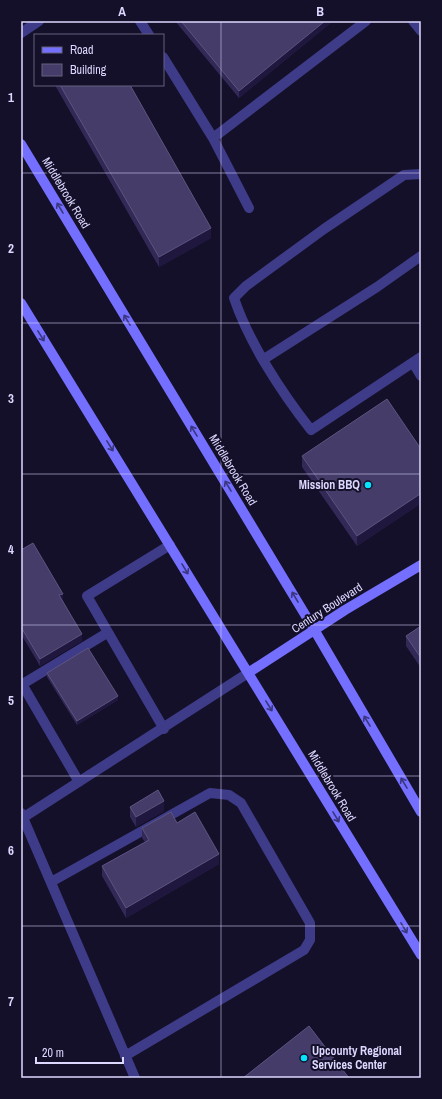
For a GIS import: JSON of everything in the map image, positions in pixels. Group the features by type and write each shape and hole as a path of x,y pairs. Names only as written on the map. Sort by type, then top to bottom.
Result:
{"main road":[{"name":"Middlebrook Road","path":"21,144 315,631 421,812"},
{"name":"Middlebrook Road","path":"21,302 421,955"},
{"name":"Century Boulevard","path":"248,673 315,631 345,610 421,565"}],"street":[{"path":"21,33 39,21"},
{"path":"140,21 148,34"},
{"path":"213,138 366,21"},
{"path":"413,21 421,31"},
{"path":"164,59 213,138 249,208"},
{"path":"421,174 404,175 324,229 246,286 234,298 241,318 287,400 311,430 417,360 421,376"},
{"path":"264,359 377,287 421,256"},
{"path":"164,729 107,633 87,596 170,545"},
{"path":"79,782 22,684 107,633"},
{"path":"135,1078 22,816 164,729 248,673"},
{"path":"51,882 210,793 229,795 241,803 310,924 310,940 304,950 125,1056"}],"building":[{"path":"181,21 325,21 239,91"},
{"path":"61,86 131,86 211,228 159,257"},
{"name":"Mission BBQ","path":"387,399 421,449 421,496 420,494 357,536 302,456"},
{"path":"33,543 63,594 59,595 82,634 40,659 21,627 21,550"},
{"path":"421,626 421,658 406,636"},
{"path":"88,648 118,696 77,721 47,673"},
{"path":"158,790 164,801 136,817 130,807"},
{"path":"171,812 177,823 195,812 219,854 126,908 102,866 149,840 142,828"},
{"name":"Upcounty Regional Services Center","path":"309,1026 349,1078 243,1078"}],"place":[{"name":"Mission BBQ","path":"368,485"},
{"name":"Upcounty Regional Services Center","path":"304,1058"}]}
